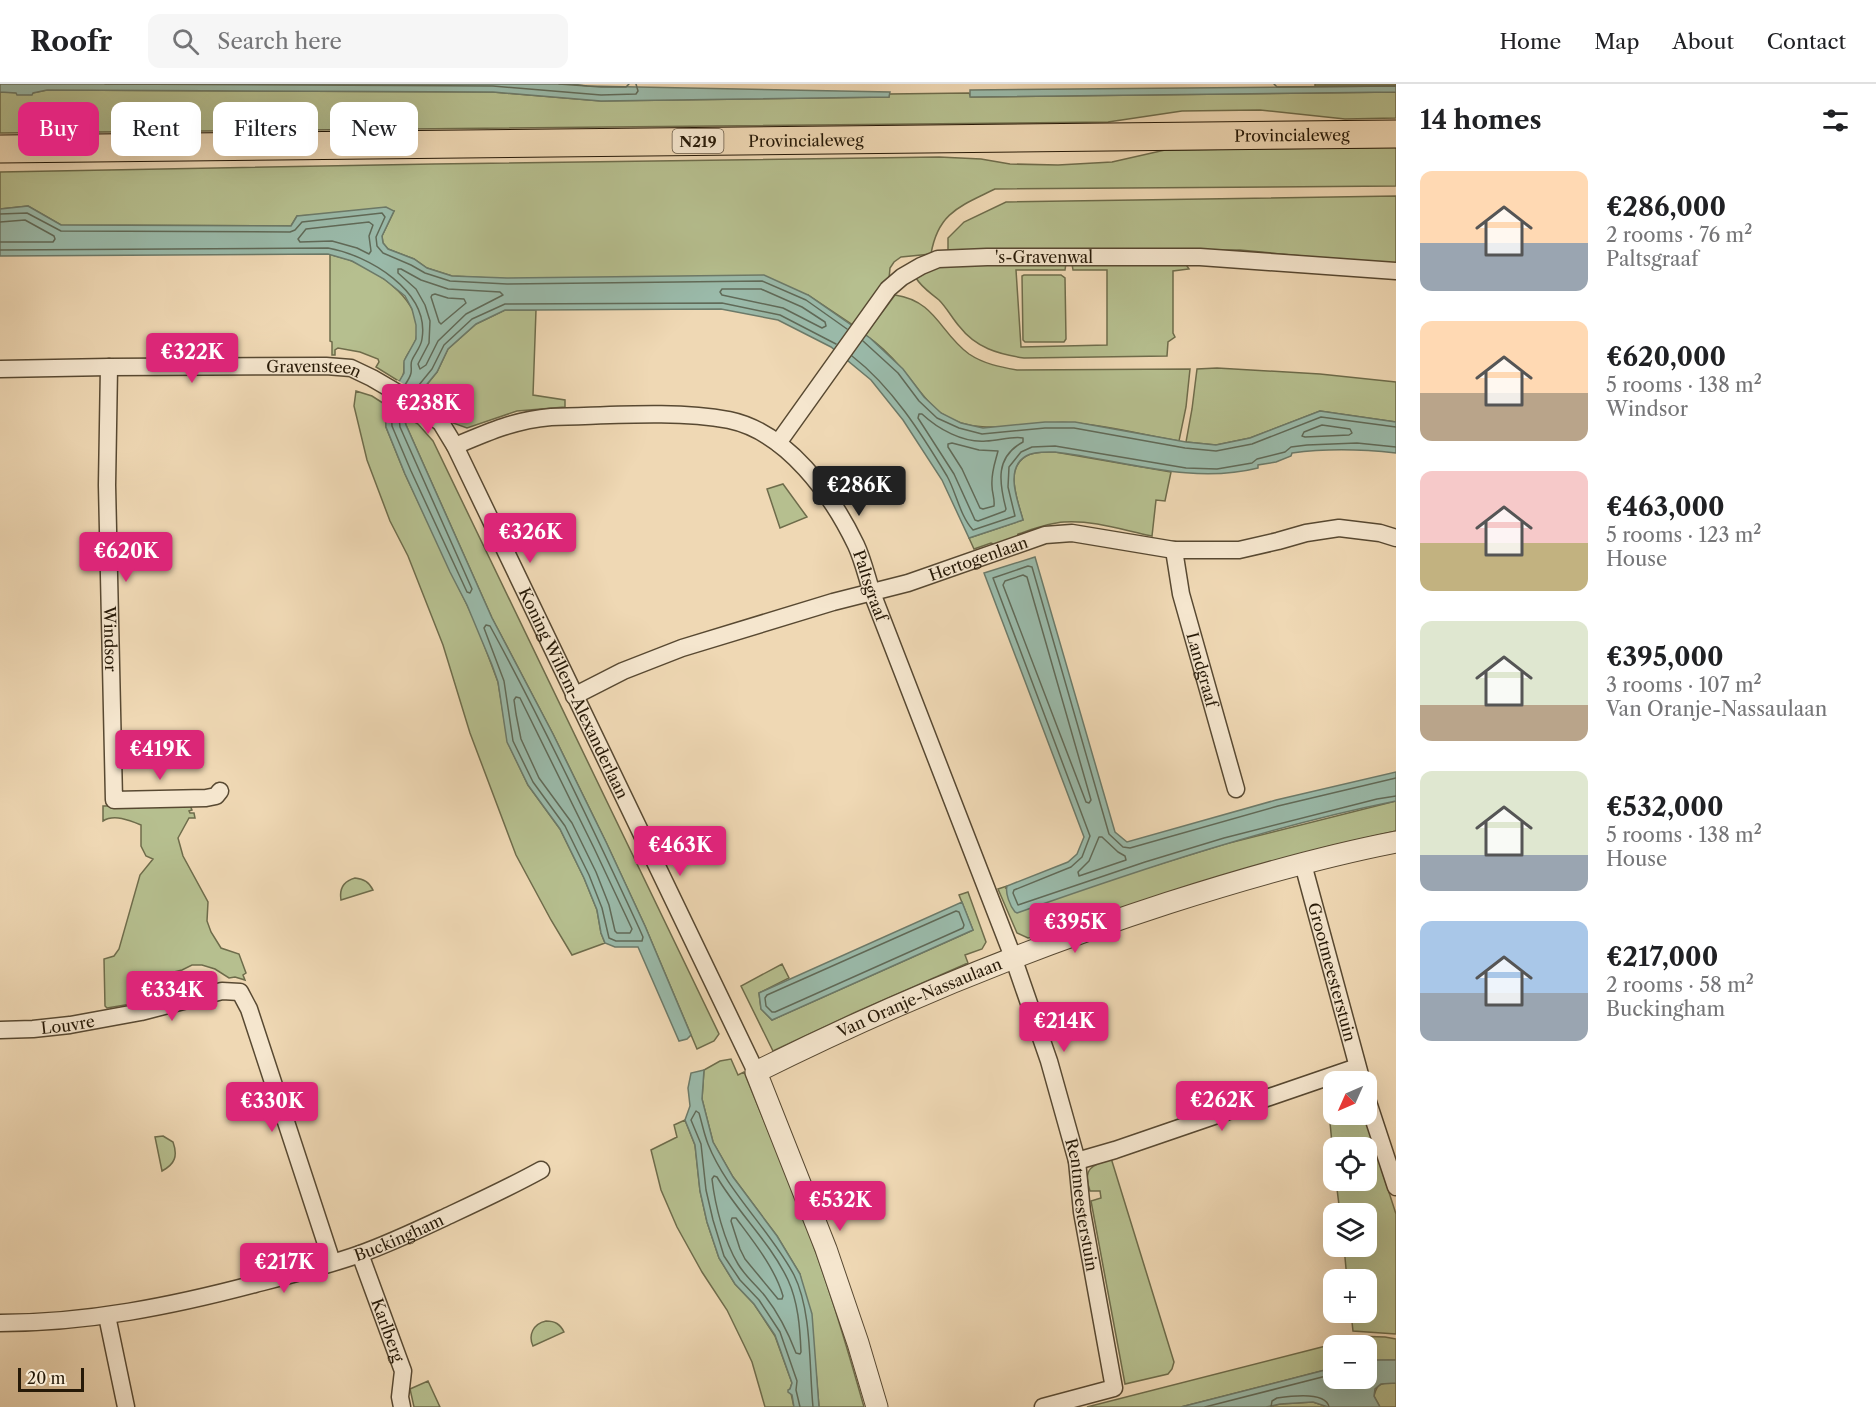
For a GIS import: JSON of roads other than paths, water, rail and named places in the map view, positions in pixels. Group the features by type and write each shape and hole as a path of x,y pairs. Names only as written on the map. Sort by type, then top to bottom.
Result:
{"main road":[{"name":"Provincialeweg","path":"0,149 1396,134"}],"street":[{"name":"'s-Gravenwal","path":"778,443 888,289 902,277 938,259 987,256 1200,257 1396,271"},
{"name":"Gravensteen","path":"0,369 326,366 351,368 420,406 441,423 455,446"},
{"name":"Windsor","path":"109,367 107,485 114,800 206,798 216,796 220,790"},
{"name":"Paltsgraaf","path":"455,446 499,427 529,419 689,415 731,421 755,429 778,443 797,459 833,505 856,546 872,593 1013,957"},
{"name":"Koning Willem-Alexanderlaan","path":"455,446 756,1072 826,1249 877,1407"},
{"name":"Hertogenlaan","path":"574,696 623,671 682,648 833,602 908,583 1045,536 1072,533 1174,550 1239,550 1278,542 1306,533 1339,528 1380,533 1396,538"},
{"name":"Landgraaf","path":"1174,550 1181,594 1236,789"},
{"name":"Van Oranje-Nassaulaan","path":"756,1072 879,1013 1062,938 1221,886 1396,842"},
{"name":"Grootmeesterstuin","path":"1303,864 1359,1071"},
{"name":"Rentmeesterstuin","path":"1013,957 1049,1061 1077,1161 1082,1212 1114,1388 1043,1407"},
{"name":"Louvre","path":"0,1030 33,1029 78,1023 183,1002 222,991 240,992 249,1009 332,1262"},
{"path":"1077,1161 1323,1085"},
{"path":"1376,1125 1396,1187"},
{"name":"Buckingham","path":"0,1323 107,1316 216,1295 360,1254 517,1184 541,1170"},
{"name":"Karlberg","path":"360,1254 403,1371 400,1397 402,1407"},
{"path":"107,1316 126,1407"}],"water":[{"path":"0,84 572,84 890,92 889,97 601,101 493,92 47,90 32,95 17,95 0,92"},
{"path":"1396,86 1396,92 970,97 970,90"},
{"path":"28,206 61,225 291,226 297,216 386,207 394,211 382,236 383,243 388,249 414,259 427,268 452,276 507,278 764,275 808,295 870,338 903,369 924,397 941,413 961,423 983,428 1045,422 1075,422 1186,442 1216,445 1250,438 1320,411 1396,422 1396,453 1344,450 1305,451 1292,453 1291,456 1276,462 1258,465 1258,468 1233,473 1207,474 1182,473 1055,452 1033,453 1019,462 1014,477 1014,486 1023,520 969,538 942,480 903,420 871,380 831,347 778,320 721,309 505,310 476,324 448,349 437,372 419,394 404,419 492,618 553,734 645,926 691,1035 679,1041 638,947 615,947 605,943 597,910 584,878 560,829 528,785 507,742 498,682 492,665 386,427 385,406 404,373 404,361 416,339 416,325 412,309 405,296 384,279 352,261 328,254 0,256 0,209"},
{"path":"1035,557 1115,832 1127,842 1276,800 1396,772 1396,801 1252,836 1015,912 1008,899 1007,886 1068,862 1077,854 1084,837 984,573"},
{"path":"962,902 973,930 772,1020 761,1009 759,993"},
{"path":"704,1070 702,1099 713,1142 733,1177 777,1236 800,1274 812,1314 819,1407 794,1407 792,1395 788,1392 792,1383 775,1335 754,1304 735,1284 719,1258 700,1191 695,1145 685,1120 690,1106 688,1088 691,1073"},
{"path":"1377,1360 1396,1360 1396,1383 1381,1384 1377,1387"},
{"path":"1323,1371 1323,1389 1375,1389 1374,1396 1380,1407 1328,1407 1313,1402 1266,1407 1181,1407"}]}
